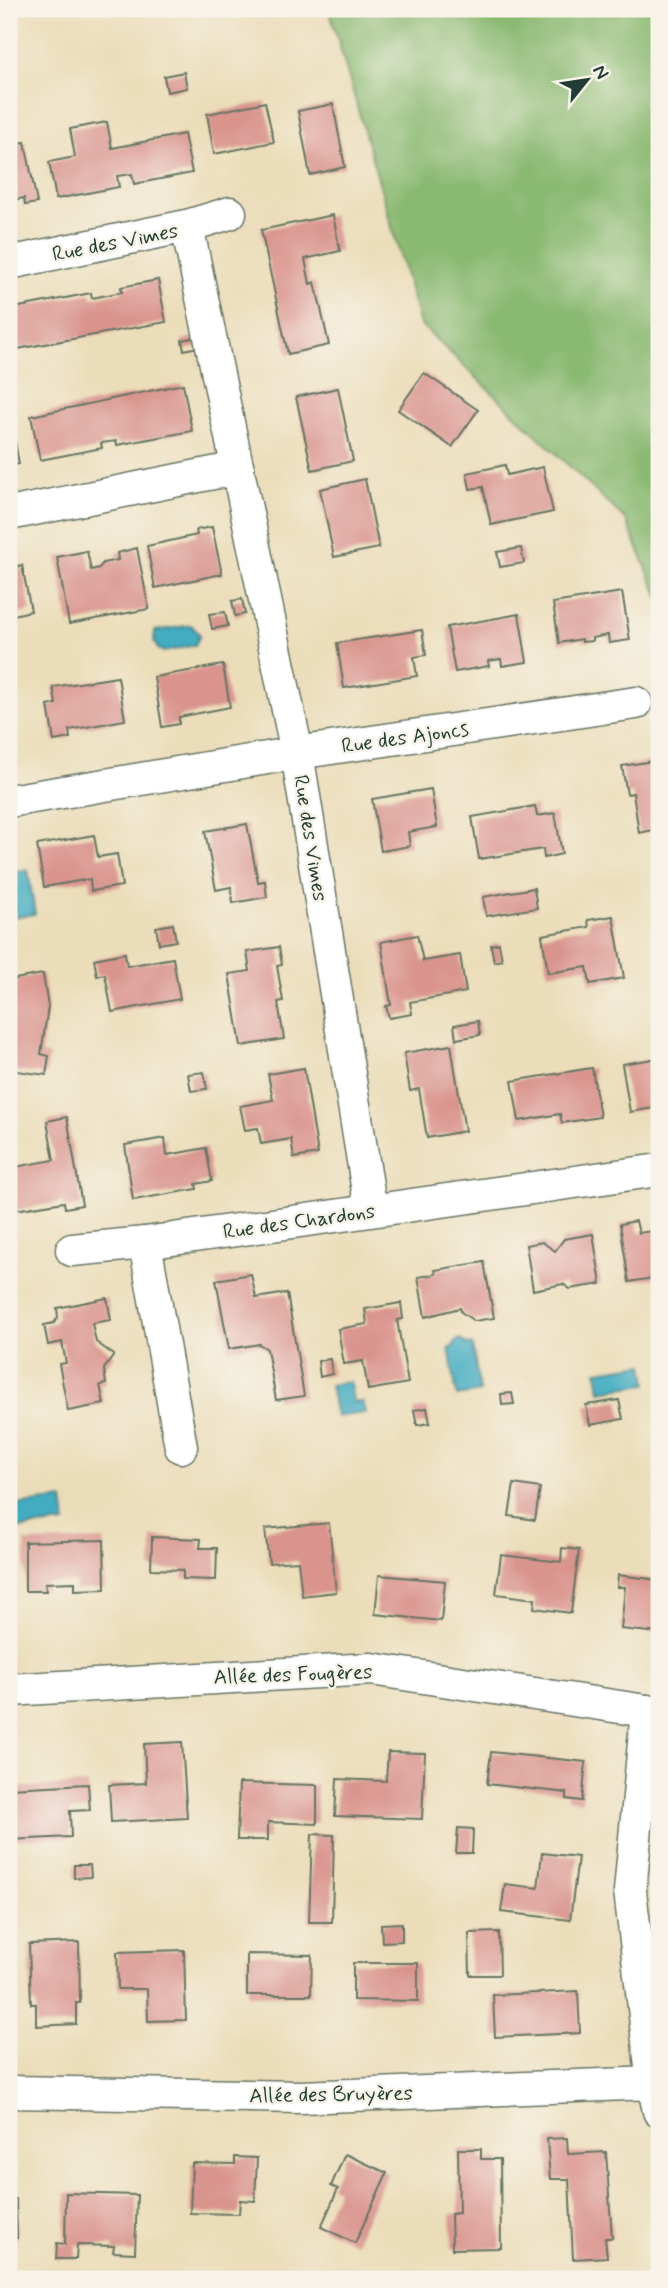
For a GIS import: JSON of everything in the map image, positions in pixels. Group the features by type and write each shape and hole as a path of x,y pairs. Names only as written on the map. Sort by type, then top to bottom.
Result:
{"street":[{"path":"187,226 230,213"},
{"name":"Rue des Vimes","path":"9,263 187,226 297,753 371,1210"},
{"path":"9,514 238,468"},
{"name":"Rue des Ajoncs","path":"9,801 297,753 636,703"},
{"name":"Rue des Chardons","path":"72,1250 145,1243 659,1170"},
{"path":"145,1243 181,1447"},
{"name":"Allée des Fougères","path":"9,1690 371,1669 653,1712"},
{"path":"653,1712 630,1891 656,2097"},
{"name":"Allée des Bruyères","path":"9,2092 301,2097 656,2097"}],"green space":[{"path":"329,9 659,9 659,598 626,520 420,324"}],"water":[{"path":"191,625 200,635 195,645 164,652 158,649 154,642 155,631"},
{"path":"28,870 35,914 16,917 9,873"},
{"path":"460,1339 468,1345 472,1344 480,1392 457,1396 449,1348"},
{"path":"644,1364 647,1384 600,1391 597,1371"},
{"path":"350,1381 353,1402 363,1402 365,1413 336,1417 330,1385"},
{"path":"63,1499 66,1523 17,1529 14,1505"}],"building":[{"path":"184,72 187,88 167,92 164,76"},
{"path":"265,102 274,142 214,154 207,114"},
{"path":"333,104 345,167 310,175 298,111"},
{"path":"107,122 112,148 184,134 192,173 134,184 132,174 117,176 119,187 56,199 49,162 75,157 70,129"},
{"path":"25,142 37,203 25,205 24,198 9,201 9,145"},
{"path":"333,215 340,251 305,259 310,284 315,282 329,345 288,354 261,230"},
{"path":"158,280 166,322 17,349 9,309 91,293 92,298 122,292 121,287"},
{"path":"197,337 198,347 184,350 182,340"},
{"path":"424,373 478,410 452,447 398,410"},
{"path":"183,384 192,431 117,445 116,441 101,443 102,448 40,460 31,416"},
{"path":"338,388 353,461 312,470 296,397"},
{"path":"9,420 19,464 9,466"},
{"path":"505,465 507,475 543,467 553,512 491,525 483,487 470,489 467,473"},
{"path":"365,479 379,548 334,557 320,489"},
{"path":"212,527 222,574 155,588 147,546 197,535 196,530"},
{"path":"137,548 149,609 69,624 57,557 87,551 91,570 99,568 103,563 118,560 117,553"},
{"path":"521,548 524,563 500,567 497,552"},
{"path":"22,565 31,611 9,616 9,568"},
{"path":"622,592 630,640 609,643 608,635 592,638 592,641 582,642 582,639 559,643 553,603"},
{"path":"242,599 245,614 235,616 232,601"},
{"path":"225,612 228,626 212,629 209,614"},
{"path":"519,614 527,662 502,666 501,659 488,661 489,666 455,672 447,627"},
{"path":"422,630 426,655 414,657 417,676 344,688 337,643"},
{"path":"223,665 230,707 179,717 179,724 162,727 154,677"},
{"path":"118,677 125,720 69,730 70,738 54,741 48,706 56,704 53,687"},
{"path":"659,760 659,829 639,833 633,793 627,794 622,766"},
{"path":"431,789 437,827 408,832 410,846 381,851 372,799"},
{"path":"535,806 537,816 555,813 562,854 544,858 543,849 479,859 472,817"},
{"path":"247,824 258,882 265,881 267,897 233,903 231,887 216,890 205,831"},
{"path":"94,835 98,857 117,854 122,886 91,891 90,879 44,887 37,845"},
{"path":"534,888 537,908 486,916 483,897"},
{"path":"613,916 624,978 590,984 587,967 548,973 542,935 589,927 588,920"},
{"path":"173,924 176,941 159,944 156,927"},
{"path":"417,935 423,961 460,955 466,992 410,1002 412,1014 389,1018 386,1006 391,1005 381,942"},
{"path":"499,943 502,960 494,962 491,945"},
{"path":"279,947 282,965 277,966 283,1001 278,1002 284,1039 241,1046 229,974 250,971 247,952"},
{"path":"125,953 127,966 173,958 180,999 112,1012 105,974 97,976 94,959"},
{"path":"43,974 48,1007 41,1054 49,1056 46,1075 9,1070 9,980"},
{"path":"478,1021 480,1035 456,1039 454,1025"},
{"path":"451,1045 465,1131 427,1138 419,1089 410,1091 404,1053"},
{"path":"659,1058 659,1107 630,1112 622,1064"},
{"path":"304,1068 318,1154 294,1158 291,1139 261,1144 258,1128 245,1130 240,1106 273,1100 268,1074"},
{"path":"592,1068 600,1117 562,1123 560,1114 519,1121 512,1081"},
{"path":"204,1072 207,1089 191,1091 188,1074"},
{"path":"67,1117 82,1205 65,1208 64,1202 9,1211 9,1168 54,1160 47,1121"},
{"path":"165,1138 167,1155 206,1148 212,1181 196,1184 197,1189 133,1200 125,1145"},
{"path":"636,1221 639,1233 659,1230 659,1277 629,1282 620,1224"},
{"path":"593,1234 601,1284 570,1289 563,1284 533,1290 526,1245 542,1242 555,1251 564,1239"},
{"path":"484,1262 494,1318 474,1321 461,1312 460,1308 425,1317 418,1277 436,1274 435,1270"},
{"path":"251,1274 256,1298 287,1293 304,1396 276,1400 267,1349 259,1344 229,1349 216,1280"},
{"path":"107,1298 111,1320 92,1323 96,1342 114,1355 104,1369 106,1384 100,1385 104,1404 68,1411 59,1364 66,1363 62,1342 48,1345 44,1325 54,1323 58,1317 57,1308"},
{"path":"401,1303 403,1319 397,1320 408,1383 368,1390 363,1361 344,1364 338,1329 367,1324 365,1309"},
{"path":"330,1359 332,1374 320,1377 318,1361"},
{"path":"512,1393 514,1404 502,1405 501,1394"},
{"path":"619,1400 623,1419 590,1425 586,1405"},
{"path":"427,1408 430,1423 417,1425 414,1410"},
{"path":"514,1484 540,1488 535,1520 509,1516"},
{"path":"329,1523 336,1592 302,1596 298,1561 269,1563 265,1529"},
{"path":"152,1537 201,1539 200,1548 217,1548 216,1580 183,1579 183,1570 151,1569"},
{"path":"104,1540 105,1589 75,1590 75,1582 45,1583 46,1591 25,1591 25,1542"},
{"path":"562,1548 579,1550 571,1613 534,1608 535,1599 496,1594 501,1555 561,1562"},
{"path":"379,1575 445,1581 441,1621 375,1614"},
{"path":"618,1575 659,1580 659,1633 621,1629 625,1587 617,1587"},
{"path":"182,1742 187,1818 111,1822 109,1785 146,1783 144,1744"},
{"path":"388,1752 425,1753 422,1819 335,1816 337,1779 386,1781"},
{"path":"491,1752 586,1762 582,1801 567,1799 567,1793 487,1784"},
{"path":"239,1783 317,1785 317,1824 268,1822 268,1840 237,1840"},
{"path":"88,1784 90,1810 70,1811 71,1837 9,1840 9,1788"},
{"path":"458,1828 473,1829 472,1853 456,1853"},
{"path":"312,1834 334,1835 332,1922 309,1922"},
{"path":"542,1853 578,1857 570,1920 501,1912 505,1884 538,1888"},
{"path":"74,1865 90,1865 91,1877 74,1878"},
{"path":"402,1923 402,1941 382,1942 381,1924"},
{"path":"499,1932 500,1975 470,1975 469,1933"},
{"path":"79,1942 80,2003 76,2003 76,2024 36,2026 36,2004 31,2004 29,1944"},
{"path":"184,1950 186,2020 148,2021 147,1989 118,1989 117,1952"},
{"path":"247,1954 312,1955 311,1995 247,1995"},
{"path":"353,1963 418,1963 418,2001 353,2000"},
{"path":"578,1991 580,2033 495,2037 493,1995"},
{"path":"567,2138 568,2154 606,2152 612,2238 605,2238 607,2257 573,2259 569,2179 550,2179 547,2139"},
{"path":"458,2149 481,2149 481,2159 500,2159 501,2248 452,2249 451,2214 459,2213"},
{"path":"345,2154 387,2173 355,2243 321,2227 338,2189 331,2186"},
{"path":"235,2157 257,2158 255,2201 240,2200 239,2214 190,2213 192,2163 235,2164"},
{"path":"66,2193 137,2195 135,2253 113,2252 114,2246 77,2245 76,2259 56,2259 57,2243 65,2244"},
{"path":"9,2199 16,2199 17,2238 9,2238"}]}
